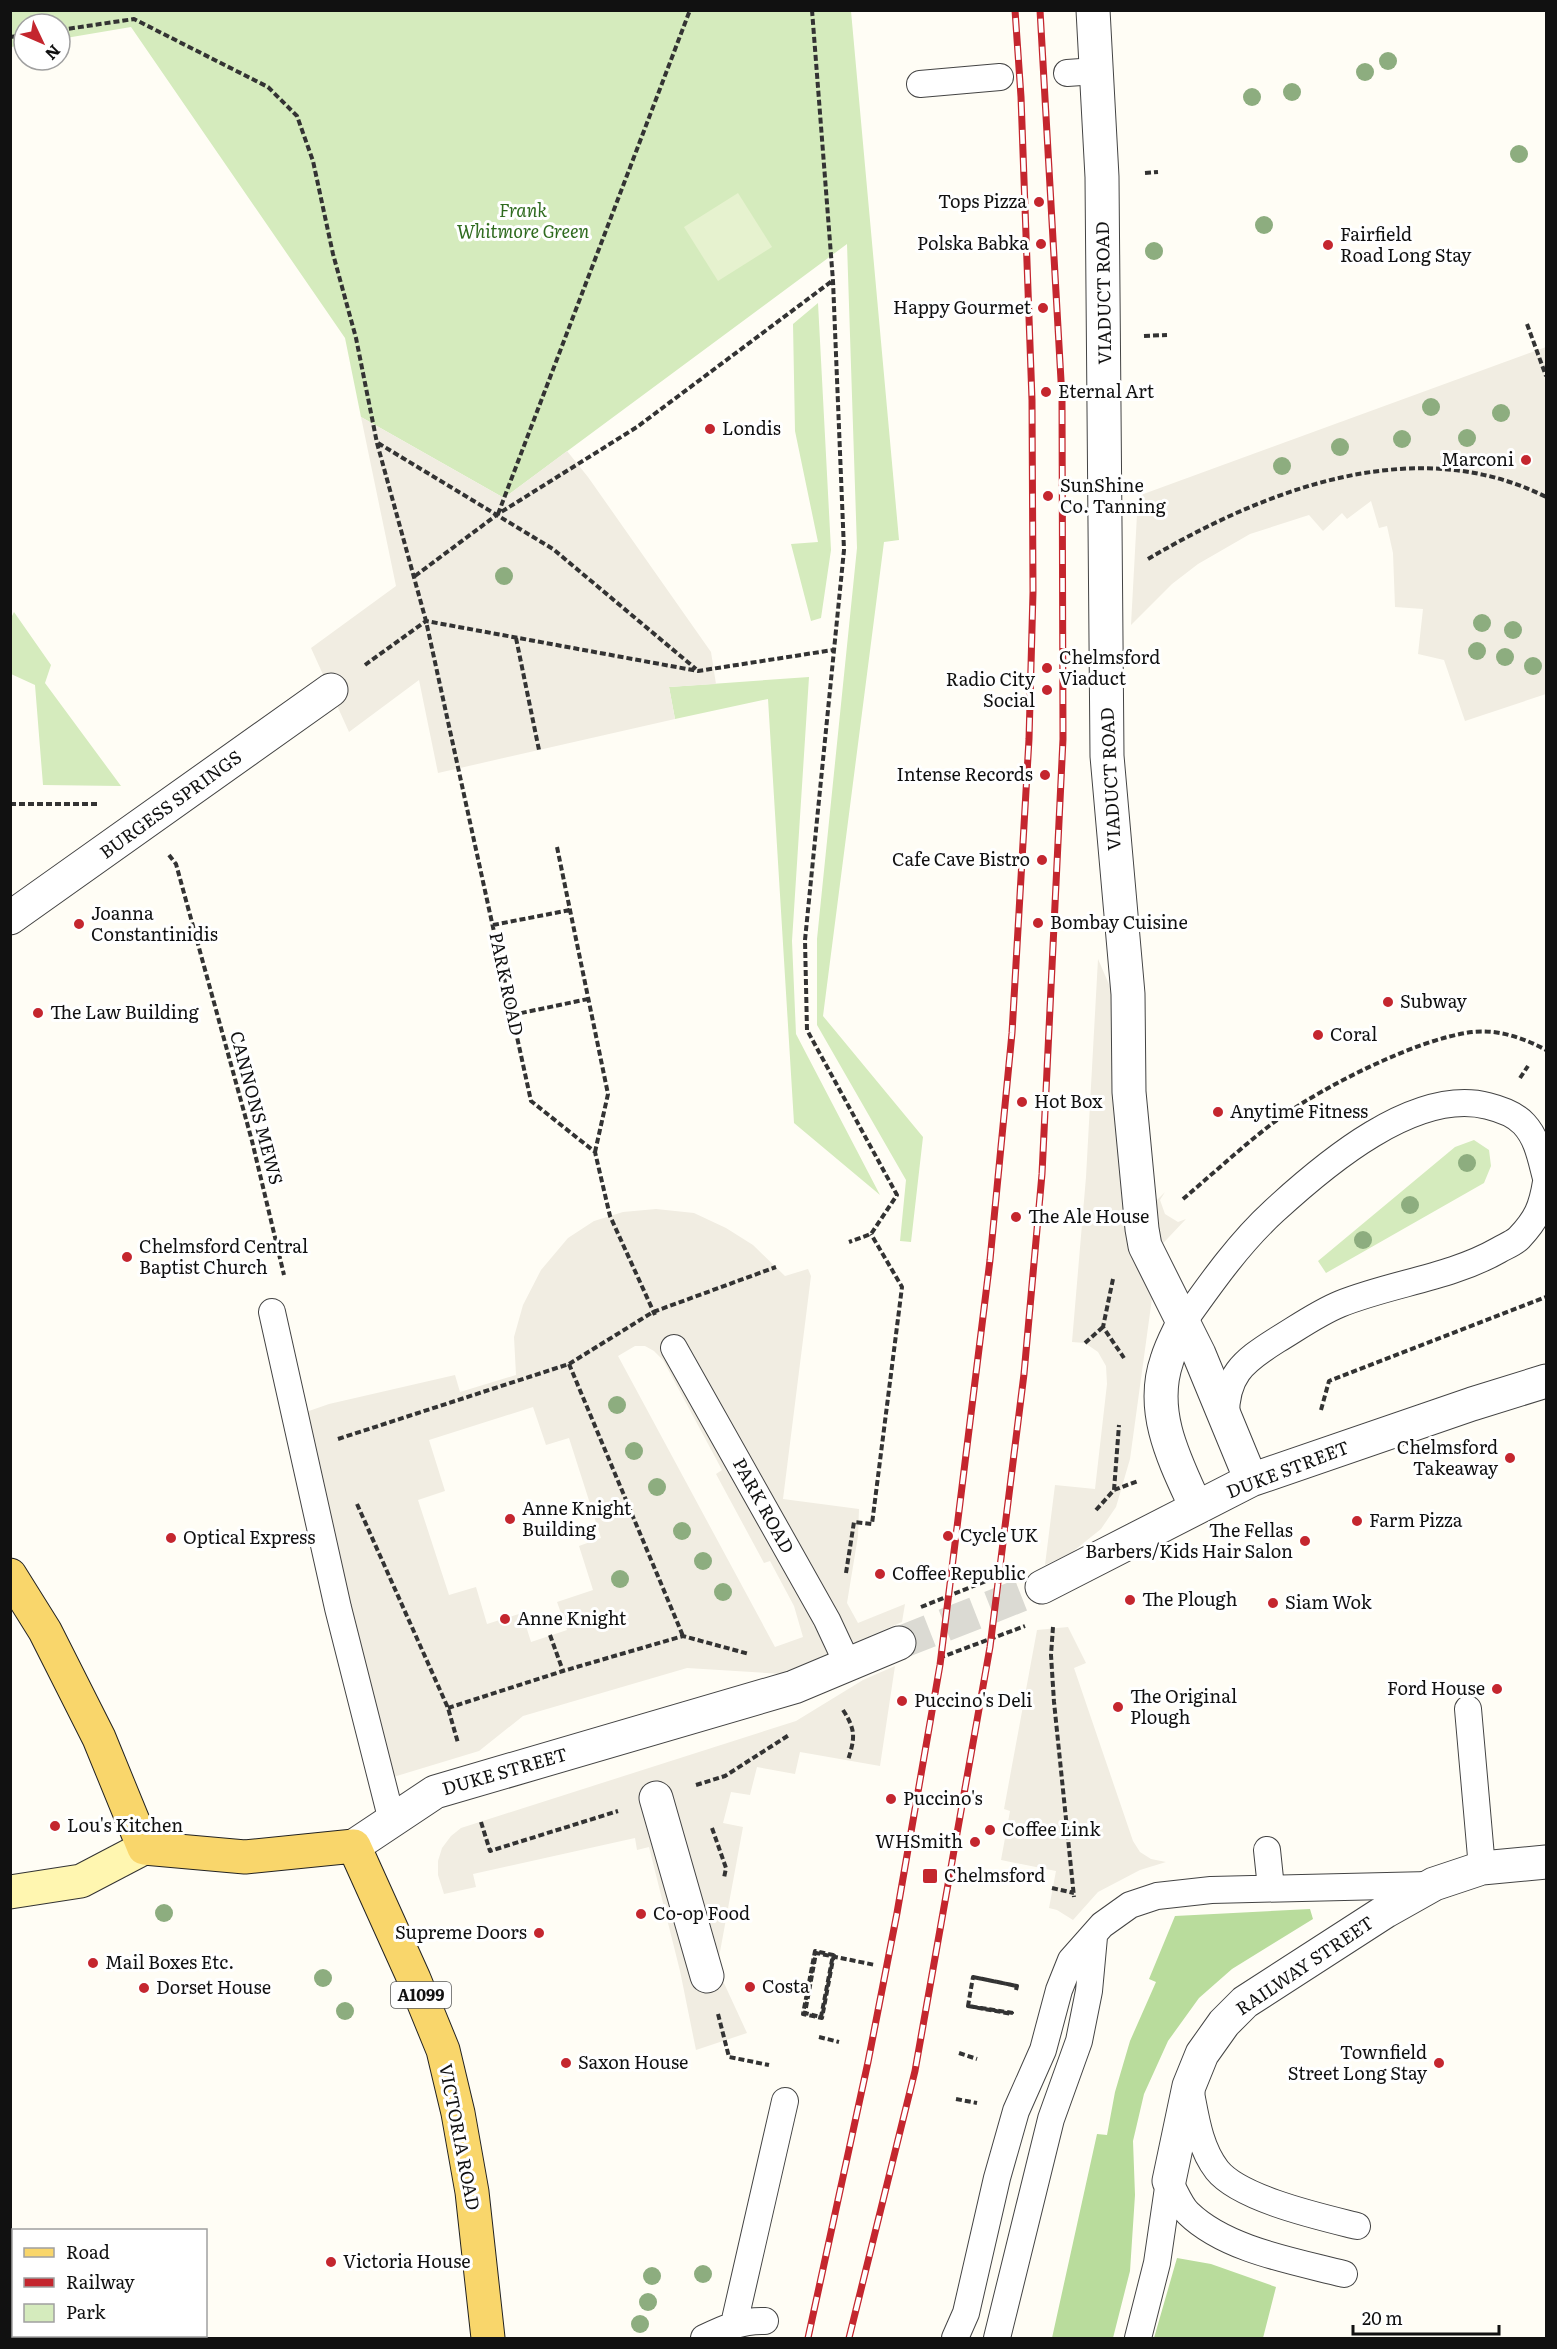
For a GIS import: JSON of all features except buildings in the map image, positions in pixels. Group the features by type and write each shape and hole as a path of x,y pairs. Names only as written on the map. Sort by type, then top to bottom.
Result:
{"main road":[{"path":"10,1575 45,1631 99,1738 144,1848"},
{"name":"DUKE STREET","path":"144,1848 245,1857 354,1846"},
{"name":"VICTORIA ROAD","path":"354,1846 414,1978 443,2050 458,2113 472,2192 488,2338"}],"street":[{"name":"VIADUCT ROAD","path":"1093,10 1082,72 1102,188 1107,756 1128,993 1129,1092 1142,1229 1145,1246 1199,1354 1251,1480"},
{"name":"BURGESS SPRINGS","path":"10,918 331,690"},
{"path":"1184,1321 1166,1361 1160,1397 1164,1431 1196,1507"},
{"name":"DUKE STREET","path":"1050,1584 1251,1480 1546,1381"},
{"name":"DUKE STREET","path":"354,1846 435,1792 794,1687 898,1643"},
{"path":"656,1798 707,1976"},
{"path":"10,1892 81,1881 144,1848"},
{"name":"RAILWAY STREET","path":"1169,2181 1190,2086 1202,2054 1224,2023 1245,2002 1386,1911 1434,1884 1482,1868 1546,1862"}],"lane":[{"path":"920,84 1000,77"},
{"path":"1184,1321 1224,1266 1273,1212 1350,1147 1400,1119 1440,1105 1475,1102 1502,1109 1524,1124 1538,1147 1546,1180 1542,1208 1518,1239 1458,1270 1380,1290 1339,1304 1261,1350 1234,1374 1225,1398 1226,1422"},
{"path":"272,1312 338,1608 392,1821"},
{"name":"PARK ROAD","path":"674,1348 827,1620 848,1665"},
{"path":"1468,1709 1482,1868"},
{"path":"1267,1850 1270,1888"},
{"path":"955,2338 966,2313 997,2178 1016,2111 1043,2050 1059,1990 1071,1960 1094,1937 1102,1925 1130,1905 1157,1896 1211,1890 1434,1884"},
{"path":"997,2338 1051,2119 1078,2041 1089,1990 1094,1937"},
{"path":"1190,2086 1198,2132 1218,2171 1246,2191 1267,2200 1357,2226"},
{"path":"734,2324 785,2101"},
{"path":"1169,2181 1187,2212 1214,2232 1247,2247 1284,2259 1344,2274"},
{"path":"1138,2338 1157,2263 1169,2181"},
{"path":"704,2338 734,2324 750,2320 765,2321"}],"path":[{"path":"498,514 690,10"},
{"path":"812,10 833,281 843,550 805,940 807,1030 897,1195 871,1234 849,1242"},
{"name":"PARK ROAD","path":"72,28 134,19 268,87 297,117 313,161 333,254 356,338 378,443 426,621 531,1101 595,1152"},
{"path":"415,576 498,514 637,427 833,281"},
{"path":"1527,324 1546,376"},
{"path":"378,443 553,549 698,670"},
{"path":"1106,583 1188,535 1225,517 1334,478 1403,468 1464,471 1501,480 1546,497"},
{"path":"331,690 426,621 698,670 833,650"},
{"path":"516,638 538,750"},
{"name":"CANNONS MEWS","path":"10,804 130,804 176,864 252,1141 286,1285"},
{"path":"557,847 608,1094 595,1152 610,1216 653,1312"},
{"path":"493,925 570,910"},
{"path":"512,1015 588,999"},
{"path":"845,1580 854,1522 872,1524 902,1287 871,1234"},
{"path":"329,1443 569,1364 653,1312 776,1267"},
{"path":"1320,1411 1329,1381 1546,1297"},
{"path":"1085,1343 1103,1327"},
{"path":"448,1708 562,1671 683,1636 569,1364"},
{"path":"353,1496 448,1708 459,1747"},
{"path":"914,1610 1002,1575"},
{"path":"1050,1584 1051,1655 1075,1905"},
{"path":"938,1658 1026,1625"},
{"path":"550,1635 562,1671"},
{"path":"848,1760 855,1737 850,1721"},
{"path":"477,1812 490,1851 725,1776 791,1734"},
{"path":"1052,1888 1074,1893"},
{"path":"834,1954 832,1965 830,1976 822,2018 803,2014 815,1951 833,1955 831,1965 823,2006 821,2017 805,2013 816,1953 826,1955 836,1957 845,1959 875,1965"},
{"path":"973,1977 1017,1986 1015,1995 1017,1986 973,1977"},
{"path":"973,1977 968,2006 1012,2014 1014,2005"},
{"path":"819,2037 839,2042"},
{"path":"959,2053 977,2059"}],"green space":[{"name":"Frank Whitmore Green","path":"11,10 851,11 899,540 884,542 823,1016 923,1137 911,1242 900,1241 906,1180 817,1025 817,939 857,548 847,244 504,498 361,417 345,338 131,27 72,37 72,12 12,12 11,47"},
{"path":"738,193 772,247 718,281 684,227"},
{"path":"818,303 831,550 821,618 811,621 791,544 818,542 795,431 793,324"},
{"path":"14,612 51,665 45,683 121,786 43,785 35,685 11,674 11,618"},
{"path":"809,677 792,941 796,1034 880,1195 794,1123 768,699 675,719 669,687"},
{"path":"1474,1140 1489,1150 1491,1166 1484,1183 1326,1273 1318,1261 1455,1147"},
{"path":"1310,1909 1313,1919 1232,1969 1199,1998 1168,2041 1144,2094 1133,2141 1135,2195 1130,2271 1113,2338 1052,2338 1097,2134 1107,2135 1115,2092 1130,2041 1156,1982 1149,1979 1175,1916"},
{"path":"1177,2258 1211,2264 1276,2287 1263,2338 1154,2338"}],"shaded area":[{"path":"1546,347 1546,694 1465,721 1444,660 1418,654 1423,609 1395,607 1393,553 1387,526 1379,528 1371,501 1347,519 1342,513 1323,531 1309,515 1250,534 1198,564 1172,584 1131,625 1138,496"},
{"path":"361,417 504,498 567,451 588,477 711,652 716,684 669,687 675,719 438,773 419,680 349,732 311,648 396,586"},
{"path":"1098,959 1114,996 1149,1208 1165,1192 1160,1200 1165,1214 1178,1222 1186,1219 1151,1256 1153,1291 1130,1459 1116,1507 1101,1529 1071,1553 1045,1565 1055,1485 1095,1489 1107,1384 1106,1366 1098,1352 1085,1343 1072,1342 1086,1177"},
{"path":"656,1209 694,1213 726,1228 753,1245 785,1276 808,1269 811,1276 783,1499 859,1509 858,1536 847,1603 858,1623 905,1604 902,1622 782,1674 687,1668 523,1716 479,1751 390,1778 306,1412 329,1404 455,1375 460,1392 516,1375 514,1337 523,1305 541,1270 568,1238 594,1221 623,1212","holes":["635,1346 645,1346 663,1360 722,1470 716,1474 764,1563 770,1561 794,1606 803,1637 775,1647 618,1356","533,1407 546,1445 569,1438 601,1538 579,1546 593,1590 557,1602 567,1630 531,1642 522,1613 487,1624 476,1587 449,1595 418,1500 445,1491 429,1440"]},
{"path":"1068,1627 1086,1663 1074,1668 1133,1841 1140,1852 1151,1859 1166,1862 1140,1870 1098,1892 1073,1920 1049,1908 1056,1871 1001,1860 1010,1811 1004,1809 1037,1630"},
{"path":"895,1666 880,1766 800,1752 795,1774 757,1767 750,1795 731,1792 723,1823 743,1827 717,1968 747,2033 696,2050 680,1971 649,1847 637,1850 635,1838 473,1874 476,1887 444,1894 438,1875 438,1861 442,1848 461,1828 796,1721 863,1680"}],"tunnel":[{"path":"899,1643 1042,1587"}],"railway":[{"path":"808,2338 868,2062 897,1913 940,1665 990,1260 1012,1033 1029,739 1033,592 1032,400 1021,97 1015,10"},
{"path":"849,2338 915,2071 990,1647 1024,1374 1042,1174 1063,739 1062,398 1040,10"}],"place":[{"name":"Tops Pizza","path":"1039,202"},
{"name":"Polska Babka","path":"1041,244"},
{"name":"Fairfield Road Long Stay","path":"1328,245"},
{"name":"Happy Gourmet","path":"1043,308"},
{"name":"Eternal Art","path":"1046,392"},
{"name":"Londis","path":"710,429"},
{"name":"Marconi","path":"1526,460"},
{"name":"SunShine Co. Tanning","path":"1048,496"},
{"name":"Chelmsford Viaduct","path":"1047,668"},
{"name":"Radio City Social","path":"1047,690"},
{"name":"Intense Records","path":"1045,775"},
{"name":"Cafe Cave Bistro","path":"1042,860"},
{"name":"Bombay Cuisine","path":"1038,923"},
{"name":"Joanna Constantinidis","path":"79,924"},
{"name":"Subway","path":"1388,1002"},
{"name":"The Law Building","path":"38,1013"},
{"name":"Coral","path":"1318,1035"},
{"name":"Hot Box","path":"1022,1102"},
{"name":"Anytime Fitness","path":"1218,1112"},
{"name":"The Ale House","path":"1016,1217"},
{"name":"Chelmsford Central Baptist Church","path":"127,1257"},
{"name":"Chelmsford Takeaway","path":"1510,1458"},
{"name":"Anne Knight Building","path":"510,1519"},
{"name":"Farm Pizza","path":"1357,1521"},
{"name":"Cycle UK","path":"948,1536"},
{"name":"Optical Express","path":"171,1538"},
{"name":"The Fellas Barbers/Kids Hair Salon","path":"1305,1541"},
{"name":"Coffee Republic","path":"880,1574"},
{"name":"The Plough","path":"1130,1600"},
{"name":"Siam Wok","path":"1273,1603"},
{"name":"Anne Knight","path":"505,1619"},
{"name":"Ford House","path":"1497,1689"},
{"name":"Puccino's Deli","path":"902,1701"},
{"name":"The Original Plough","path":"1118,1707"},
{"name":"Puccino's","path":"891,1799"},
{"name":"Lou's Kitchen","path":"55,1826"},
{"name":"Coffee Link","path":"990,1830"},
{"name":"WHSmith","path":"975,1842"},
{"name":"Chelmsford","path":"930,1876"},
{"name":"Co-op Food","path":"641,1914"},
{"name":"Supreme Doors","path":"539,1933"},
{"name":"Mail Boxes Etc.","path":"93,1963"},
{"name":"Costa","path":"750,1987"},
{"name":"Dorset House","path":"144,1988"},
{"name":"Saxon House","path":"566,2063"},
{"name":"Townfield Street Long Stay","path":"1439,2063"},
{"name":"Victoria House","path":"331,2262"}]}
